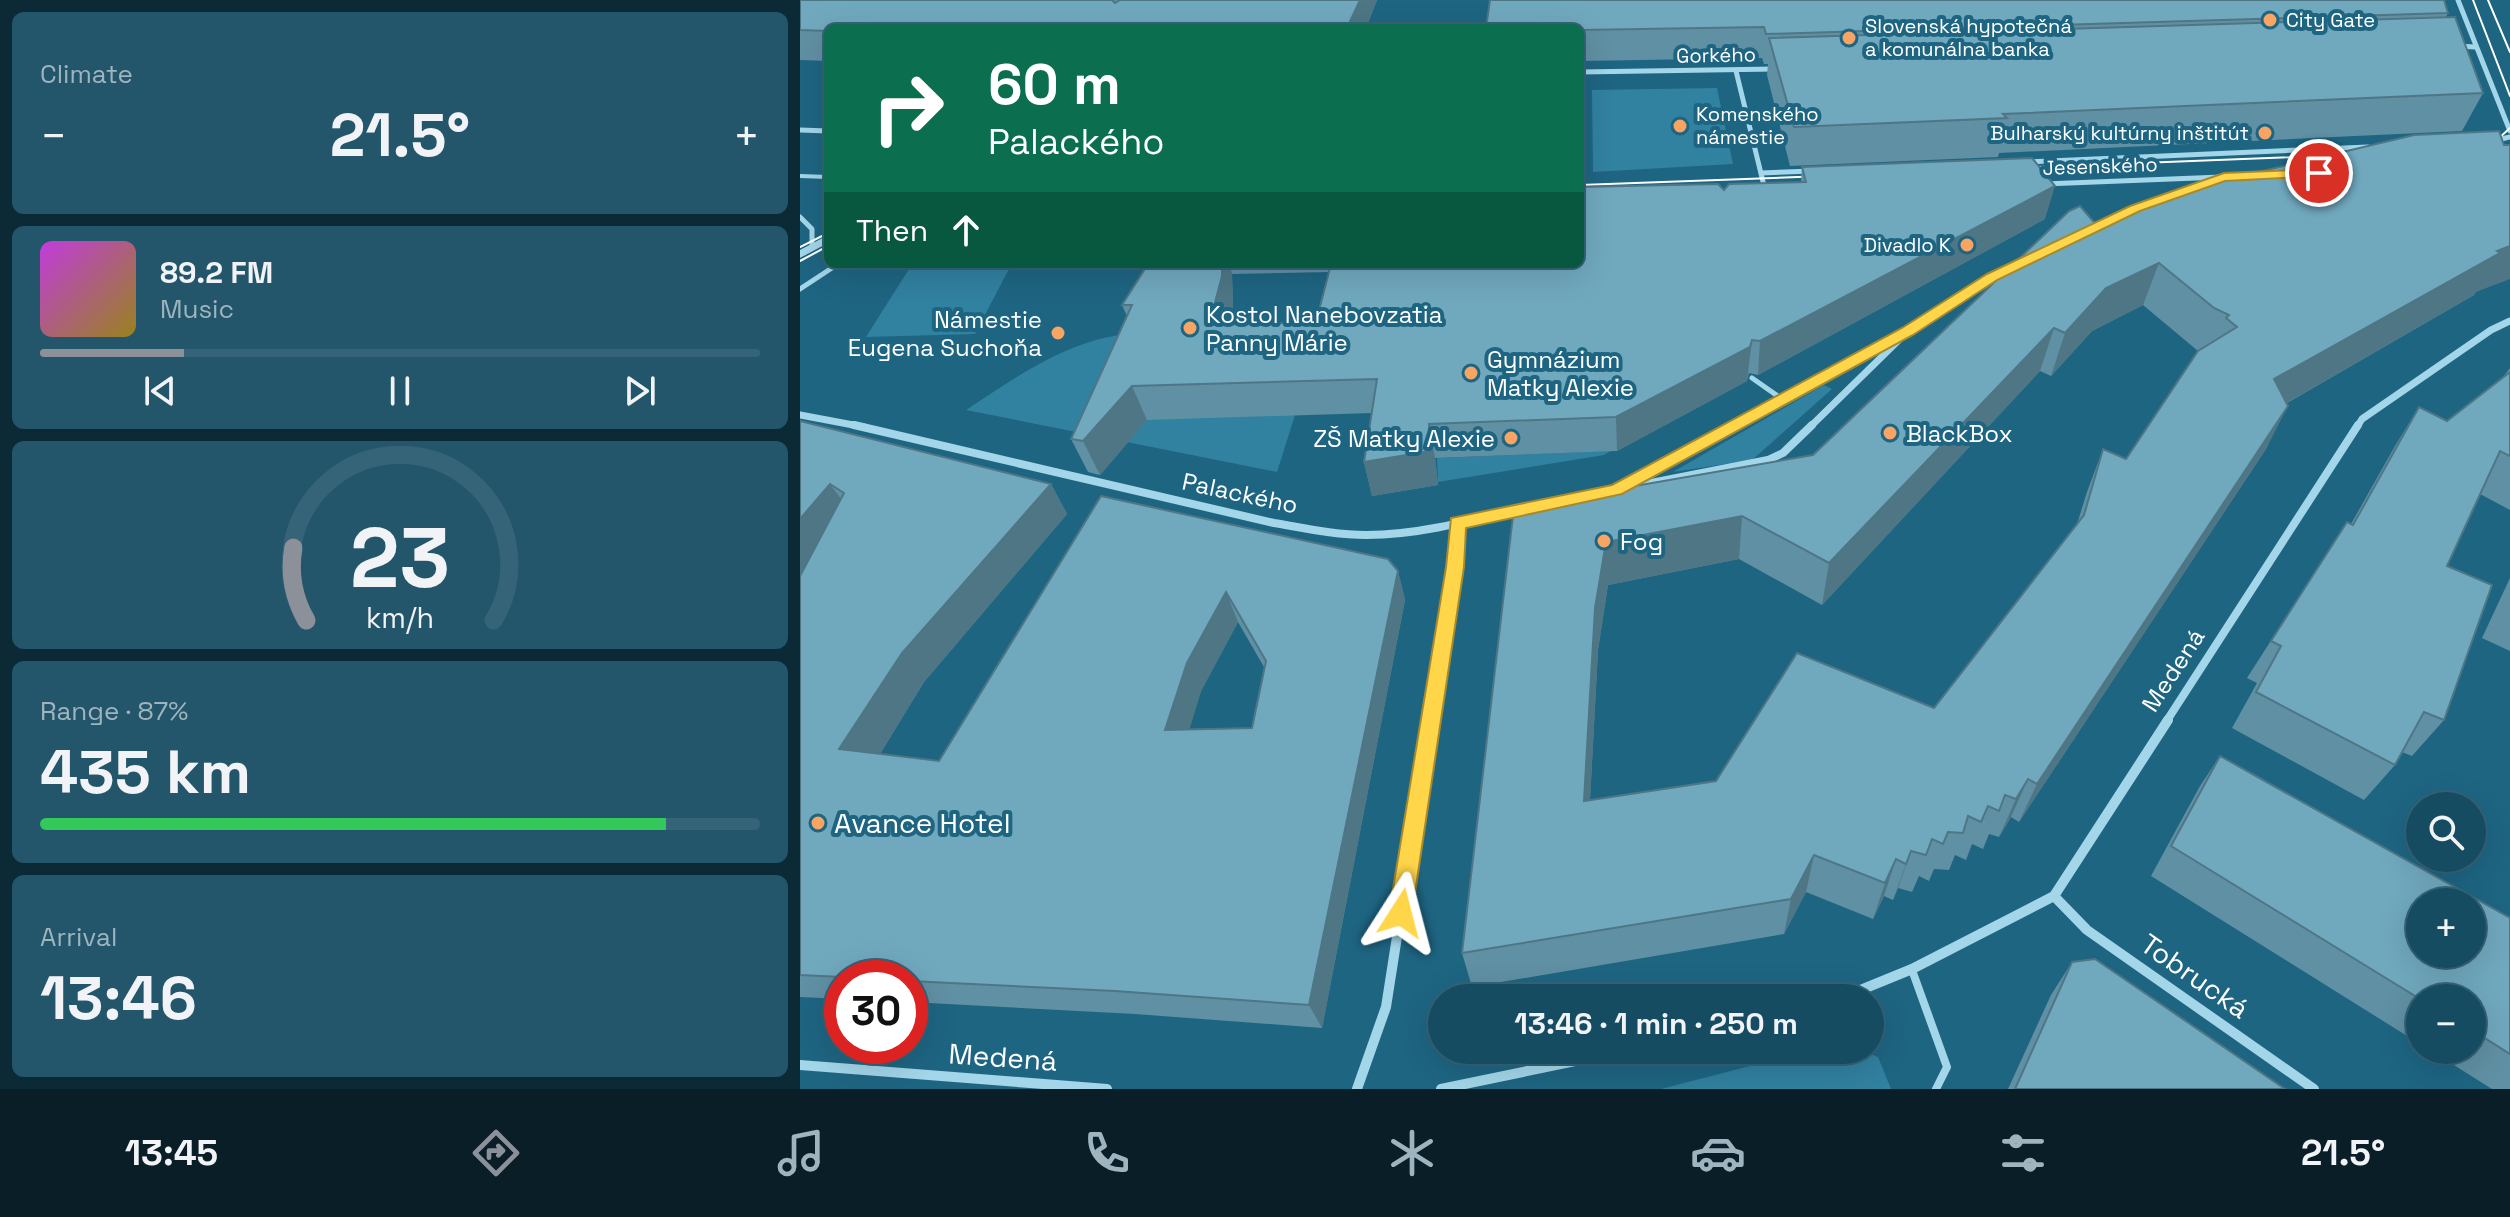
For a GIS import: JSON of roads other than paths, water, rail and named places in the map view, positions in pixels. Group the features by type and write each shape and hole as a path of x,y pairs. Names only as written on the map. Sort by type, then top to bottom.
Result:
{"street":[{"path":"2458,0 2510,134 2483,142"},
{"path":"2443,46 2475,47"},
{"name":"Gorkého","path":"1584,72 1791,69"},
{"path":"1736,71 1766,196 1778,195"},
{"path":"800,130 824,131"},
{"name":"Jesenského","path":"2020,162 2372,147"},
{"path":"1761,173 1816,171"},
{"name":"Jesenského","path":"2034,185 2256,176"},
{"path":"2077,235 2135,208 2224,177"},
{"path":"800,254 824,241"},
{"path":"1616,490 1907,332 1992,277 2020,263"},
{"name":"Medená","path":"1875,984 1912,969 2054,896 2362,419 2491,330 2510,321"},
{"path":"1602,492 1775,457 1907,332"},
{"name":"Palackého","path":"800,415 1274,523 1329,532 1377,534 1457,523 1533,505"},
{"path":"1357,1089 1386,1007 1455,567 1457,523"},
{"name":"Tobrucká","path":"2054,896 2087,930 2314,1089"},
{"path":"1441,1089 1561,1064"},
{"name":"Medená","path":"800,1065 1107,1089"}],"lane":[{"path":"800,176 824,177"},
{"path":"800,217 807,220 814,230 812,247"},
{"path":"800,289 832,268"},
{"path":"1752,378 1782,399"},
{"path":"1912,969 1947,1067 1936,1089"}],"tram line":[{"path":"2473,0 2510,96"},
{"path":"2488,0 2510,52"},
{"path":"2480,146 2497,140 2510,128"},
{"path":"2016,168 2348,155"},
{"path":"1584,185 1825,176"},
{"path":"800,247 824,235"},
{"path":"800,261 824,248"}],"place":[{"name":"City Gate","path":"2270,20"},
{"name":"Slovenská hypotečná a komunálna banka","path":"1849,38"},
{"name":"Komenského námestie","path":"1680,126"},
{"name":"Bulharský kultúrny inštitút","path":"2265,133"},
{"name":"Divadlo K","path":"1967,245"},
{"name":"Kostol Nanebovzatia Panny Márie","path":"1190,328"},
{"name":"Námestie Eugena Suchoňa","path":"1058,333"},
{"name":"Gymnázium Matky Alexie","path":"1471,373"},
{"name":"BlackBox","path":"1890,433"},
{"name":"ZŠ Matky Alexie","path":"1511,438"},
{"name":"Fog","path":"1604,541"},
{"name":"Avance Hotel","path":"818,823"}]}
